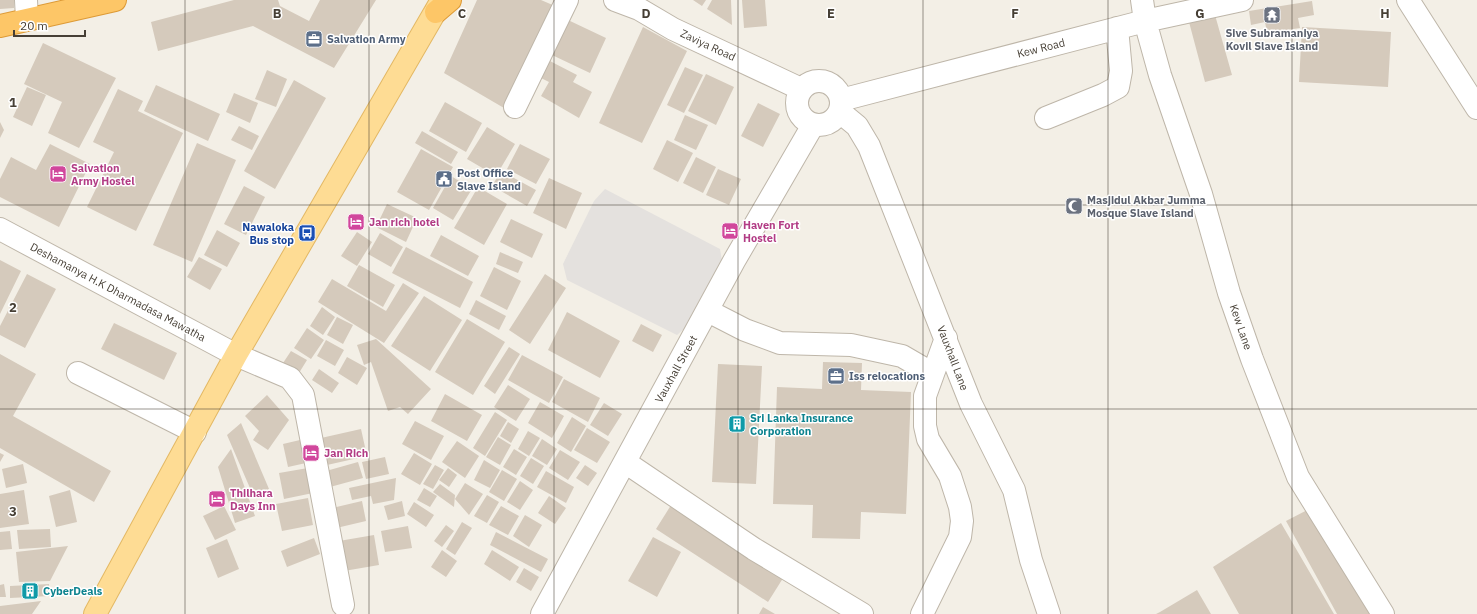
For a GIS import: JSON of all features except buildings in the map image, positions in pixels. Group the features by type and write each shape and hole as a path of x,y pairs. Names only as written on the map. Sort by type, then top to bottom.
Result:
{"highway":[{"path":"0,26 26,9 115,0"}],"main road":[{"path":"95,614 236,355 443,4"}],"street":[{"path":"515,106 567,0"},
{"name":"Zaviya Road","path":"615,0 635,5 673,29 801,89"},
{"name":"Kew Road","path":"841,106 1117,28 1144,10 1242,0"},
{"path":"1408,0 1477,108"},
{"name":"Kew Lane","path":"1144,10 1160,75 1201,194 1229,292 1252,359 1298,477 1383,614"},
{"path":"1046,118 1103,95 1118,87 1121,71 1117,28"},
{"path":"814,81 828,82 834,87 841,106 828,124 813,125 806,122 798,111 796,103 801,89 814,81"},
{"name":"Vauxhall Lane","path":"841,106 857,126 870,146 971,404 1014,490 1031,560 1049,614"},
{"name":"Vauxhall Street","path":"542,614 734,262 813,125"},
{"name":"Deshamanya H.K Dharmadasa Mawatha","path":"0,229 236,355 290,378 303,395 343,605"},
{"path":"708,311 745,330 780,343 851,345 902,356 933,374"},
{"path":"922,614 960,537 962,521 960,507 950,476 928,439 925,426 925,396 946,338"},
{"path":"78,373 195,432"},
{"path":"625,462 754,549 862,614"}],"shaded area":[{"path":"605,189 720,249 722,261 686,327 677,335 567,280 563,264 594,201"}],"place":[{"name":"Sive Subramaniya Kovil Slave Island","path":"1272,15"},
{"name":"Salvation Army","path":"314,39"},
{"name":"Salvation Army Hostel","path":"58,174"},
{"name":"Post Office Slave Island","path":"444,179"},
{"name":"Masjidul Akbar Jumma Mosque Slave Island","path":"1074,206"},
{"name":"Jan rich hotel","path":"356,222"},
{"name":"Haven Fort Hostel","path":"730,231"},
{"name":"Nawaloka Bus stop","path":"307,233"},
{"name":"Iss relocations","path":"836,376"},
{"name":"Sri Lanka Insurance Corporation","path":"737,424"},
{"name":"Jan Rich","path":"311,453"},
{"name":"Thilhara Days Inn","path":"217,499"},
{"name":"CyberDeals","path":"30,591"}]}
